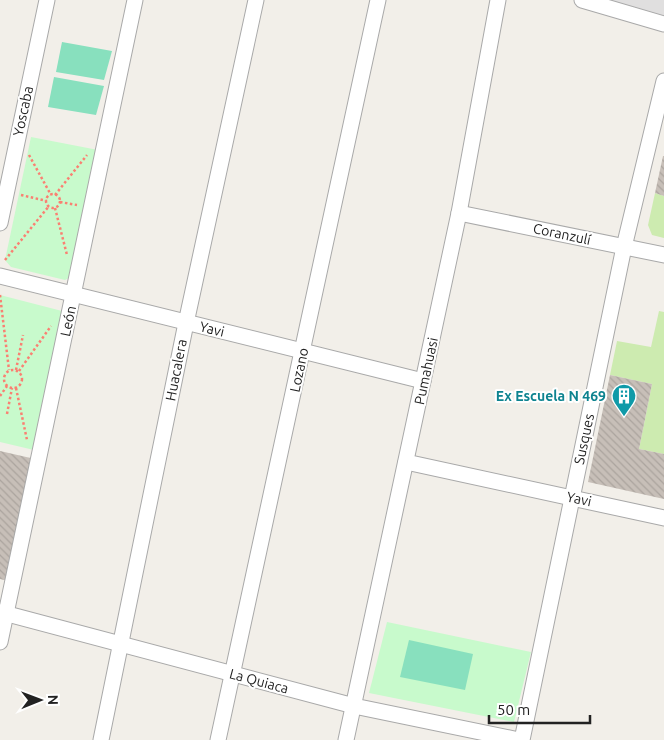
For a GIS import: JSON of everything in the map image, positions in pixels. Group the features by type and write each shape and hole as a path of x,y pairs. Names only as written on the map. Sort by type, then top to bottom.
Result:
{"street":[{"name":"Yoscaba","path":"0,223 47,0"},
{"name":"León","path":"0,642 3,612 74,296 135,0"},
{"name":"Huacalera","path":"101,740 122,645 186,323 256,0"},
{"name":"Lozano","path":"218,740 378,0"},
{"name":"Pumahuasi","path":"346,740 460,213 498,0"},
{"path":"582,0 621,6 664,24"},
{"name":"Susques","path":"520,740 624,247 664,81"},
{"name":"Coranzulí","path":"460,213 664,255"},
{"name":"Yavi","path":"0,276 74,296 424,381"},
{"name":"Yavi","path":"406,462 664,518"},
{"name":"La Quiaca","path":"3,612 354,706 520,740"}],"path":[{"path":"47,201 51,196 55,195 93,148"},
{"path":"28,152 51,196"},
{"path":"19,195 47,201"},
{"path":"55,195 60,202 78,206"},
{"path":"47,201 49,206 55,208"},
{"path":"55,208 60,202"},
{"path":"5,260 49,206"},
{"path":"55,208 68,259"},
{"path":"0,295 9,370 4,378 7,386 12,388 16,388 21,384 23,379 17,370 23,335"},
{"path":"17,370 52,326"},
{"path":"9,370 17,370"},
{"path":"0,396 7,386"},
{"path":"7,414 12,388"},
{"path":"16,388 29,449"}],"shaded area":[{"path":"604,0 664,0 664,18"}],"green space":[{"path":"62,42 112,51 104,80 56,72"},
{"path":"54,77 104,86 96,115 48,107"},
{"path":"31,137 98,150 72,276 65,280 11,267 5,260"},
{"path":"655,193 664,196 664,238 652,235 648,225"},
{"path":"0,295 62,311 34,450 0,442"},
{"path":"659,311 664,312 664,454 639,449 652,384 610,375 617,341 651,347"},
{"path":"387,622 531,652 514,722 369,693"},
{"path":"409,640 473,654 465,690 400,677"}],"building":[{"path":"664,156 664,196 655,193"},
{"name":"Ex Escuela N 469","path":"610,375 652,384 639,449 664,454 664,499 588,482"},
{"path":"0,451 35,459 8,581 0,579"}],"place":[{"name":"Ex Escuela N 469","path":"624,417"}]}
